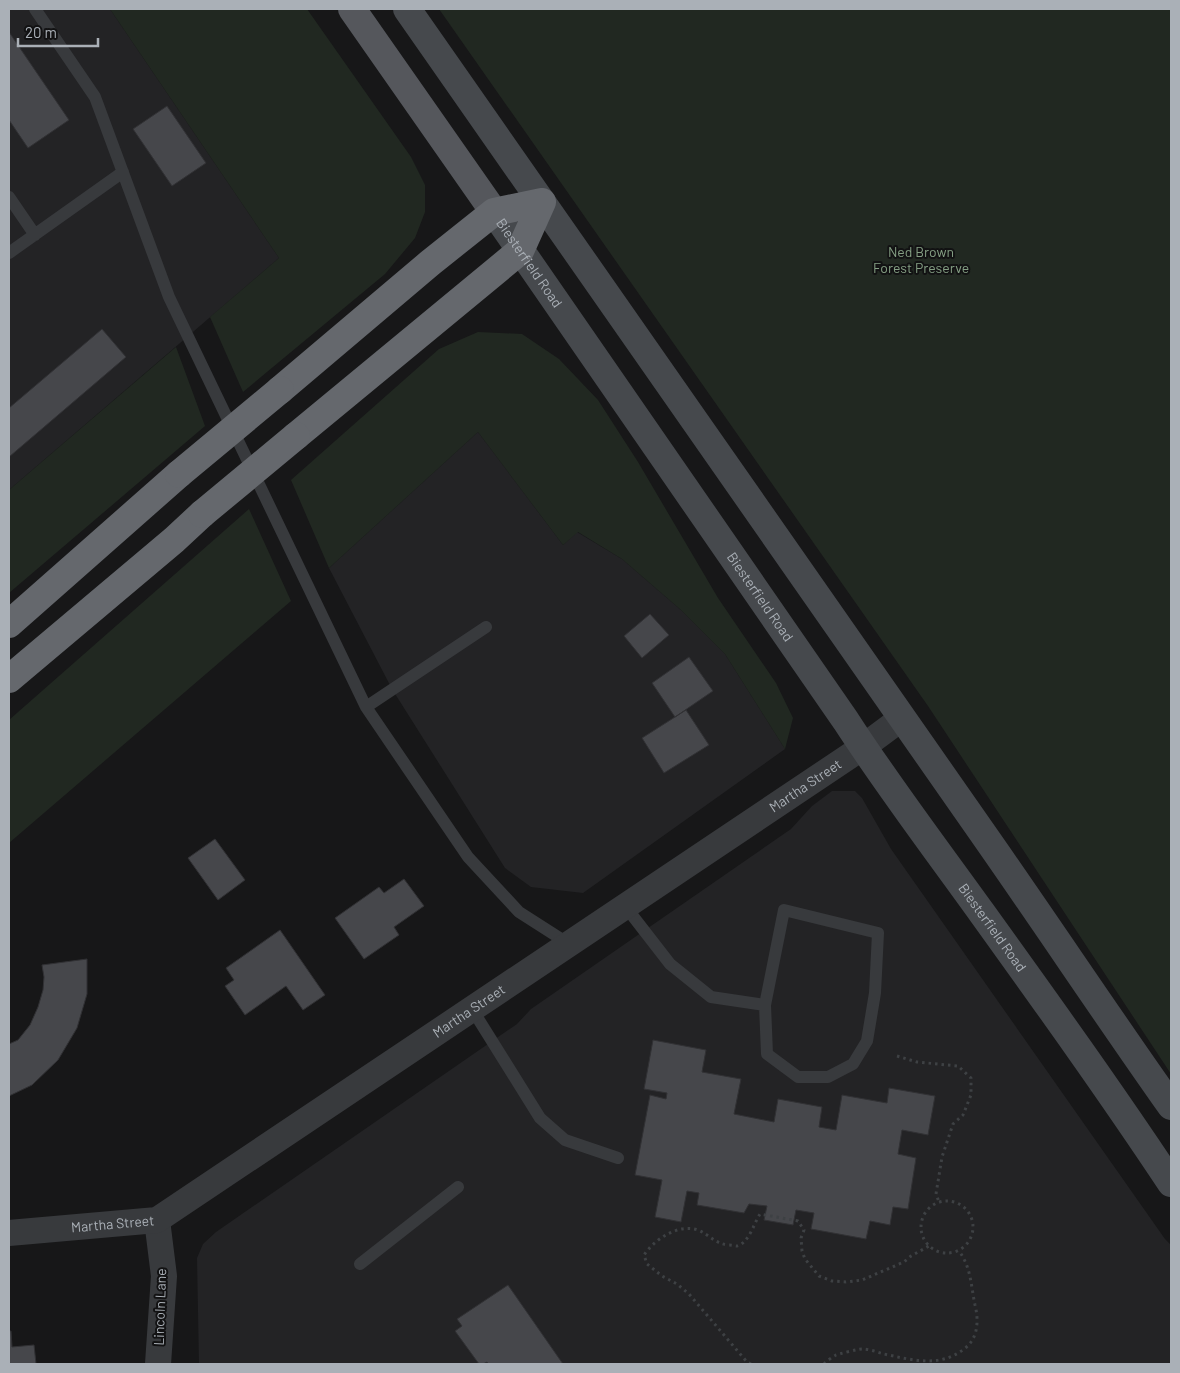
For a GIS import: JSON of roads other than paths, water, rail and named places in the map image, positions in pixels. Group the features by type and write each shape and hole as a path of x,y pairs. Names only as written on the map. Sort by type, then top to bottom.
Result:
{"highway":[{"path":"9,624 179,474 494,212 542,202"},
{"path":"9,680 202,514 520,250 542,202"}],"main road":[{"name":"Biesterfield Road","path":"352,9 869,757 996,933 1171,1183"},
{"path":"407,9 1044,921 1115,1028 1171,1106"}],"street":[{"name":"Martha Street","path":"9,1232 157,1220 625,906 869,757 902,718"},
{"name":"Lincoln Lane","path":"157,1220 164,1276 158,1364"}],"lane":[{"path":"35,9 95,97 169,297 366,707 468,857 519,912 569,944"},
{"path":"9,253 123,172"},
{"path":"9,197 35,235"},
{"path":"366,707 486,627"},
{"path":"625,906 670,964 711,997 765,1005"},
{"path":"784,910 878,932 875,993 867,1041 853,1064 828,1077 798,1077 768,1054 765,1005 784,910"},
{"path":"472,1009 540,1118 565,1140 618,1158"},
{"path":"360,1264 458,1187"}],"park label":[{"name":"Ned Brown Forest Preserve","path":"921,260"}]}
